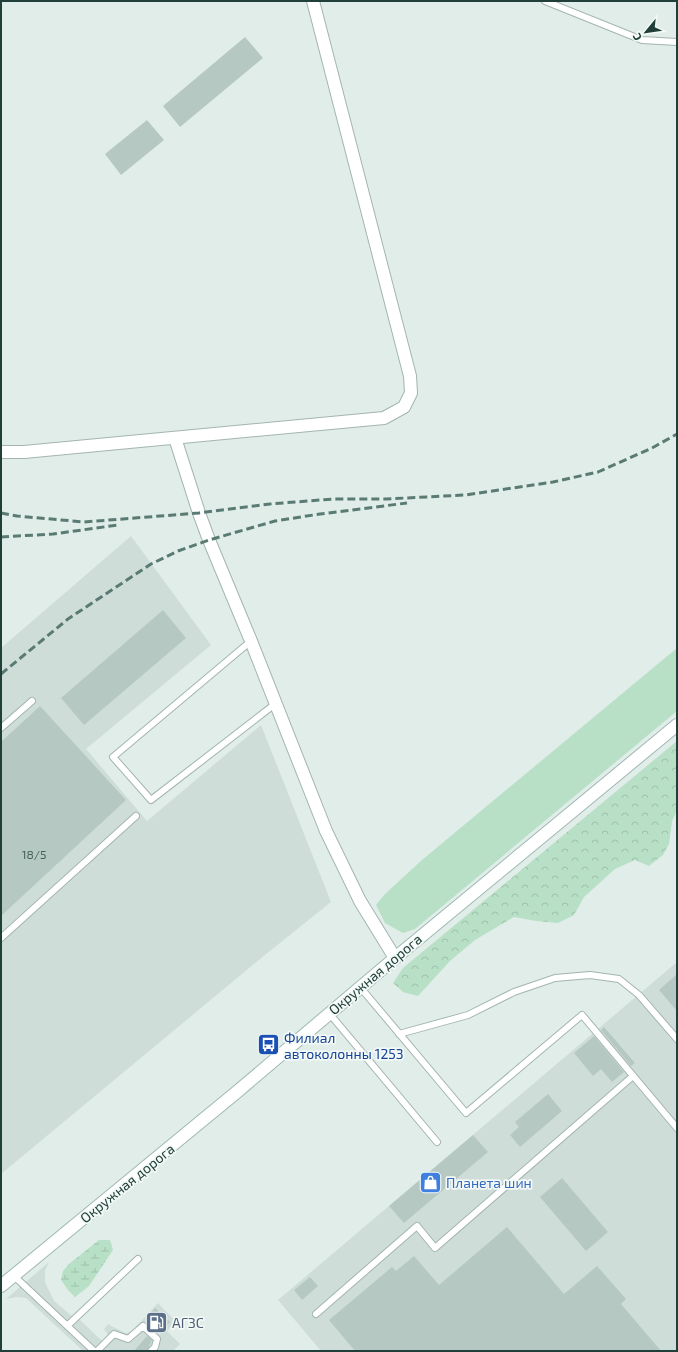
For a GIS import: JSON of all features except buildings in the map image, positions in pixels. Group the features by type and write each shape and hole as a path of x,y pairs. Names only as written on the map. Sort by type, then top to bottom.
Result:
{"street":[{"path":"1,452 24,452 384,418 404,407 411,393 410,376 313,1"},
{"path":"175,438 199,514 326,831 360,901 395,958"},
{"name":"Окружная дорога","path":"1,1286 238,1092 360,987 677,724"}],"lane":[{"path":"546,1 642,40 677,42"},
{"path":"251,641 113,757 150,800 275,704"},
{"path":"1,728 32,700"},
{"path":"2,934 136,816"},
{"path":"399,1034 468,1015 514,992 555,978 590,975 619,979 639,995 677,1039"},
{"path":"360,987 466,1113 582,1016 677,1128"},
{"path":"329,1013 437,1142"},
{"path":"316,1314 417,1226 435,1248 633,1076"},
{"path":"67,1326 138,1259"},
{"path":"14,1276 94,1351"},
{"path":"97,1351 114,1334 128,1340 143,1326 157,1339 156,1347 151,1351"}],"shaded area":[{"path":"131,536 211,645 86,749 147,821 261,725 331,902 1,1174 1,648"},
{"path":"677,962 677,1351 321,1351 278,1300"},
{"path":"49,1262 45,1271 45,1282 54,1301 72,1316 77,1317 104,1343 108,1335 104,1329 108,1324 126,1333 131,1332 158,1303 176,1322 167,1331 180,1344 173,1351 83,1351 26,1298 17,1297 6,1299"}],"green space":[{"path":"677,648 677,711 415,929 403,933 385,923 376,905 385,894 422,860"},
{"path":"677,741 677,811 672,821 669,844 663,855 649,866 635,860 615,869 584,897 574,915 558,923 514,917 475,940 450,961 418,996 403,992 393,983 403,968"},
{"path":"99,1240 110,1240 113,1250 89,1286 75,1297 61,1280 63,1271 69,1264"}],"railway":[{"path":"1,513 17,516 84,522 199,513 270,504 333,499 386,499 465,495 553,482 598,472 652,448 677,434"},
{"path":"1,674 68,619 151,564 178,551 209,540 275,521 407,503"},
{"path":"1,537 53,534 118,525"}],"place":[{"name":"Филиал автоколонны 1253","path":"269,1045"},
{"name":"Планета шин","path":"430,1182"},
{"name":"АГЗС","path":"157,1322"}]}
